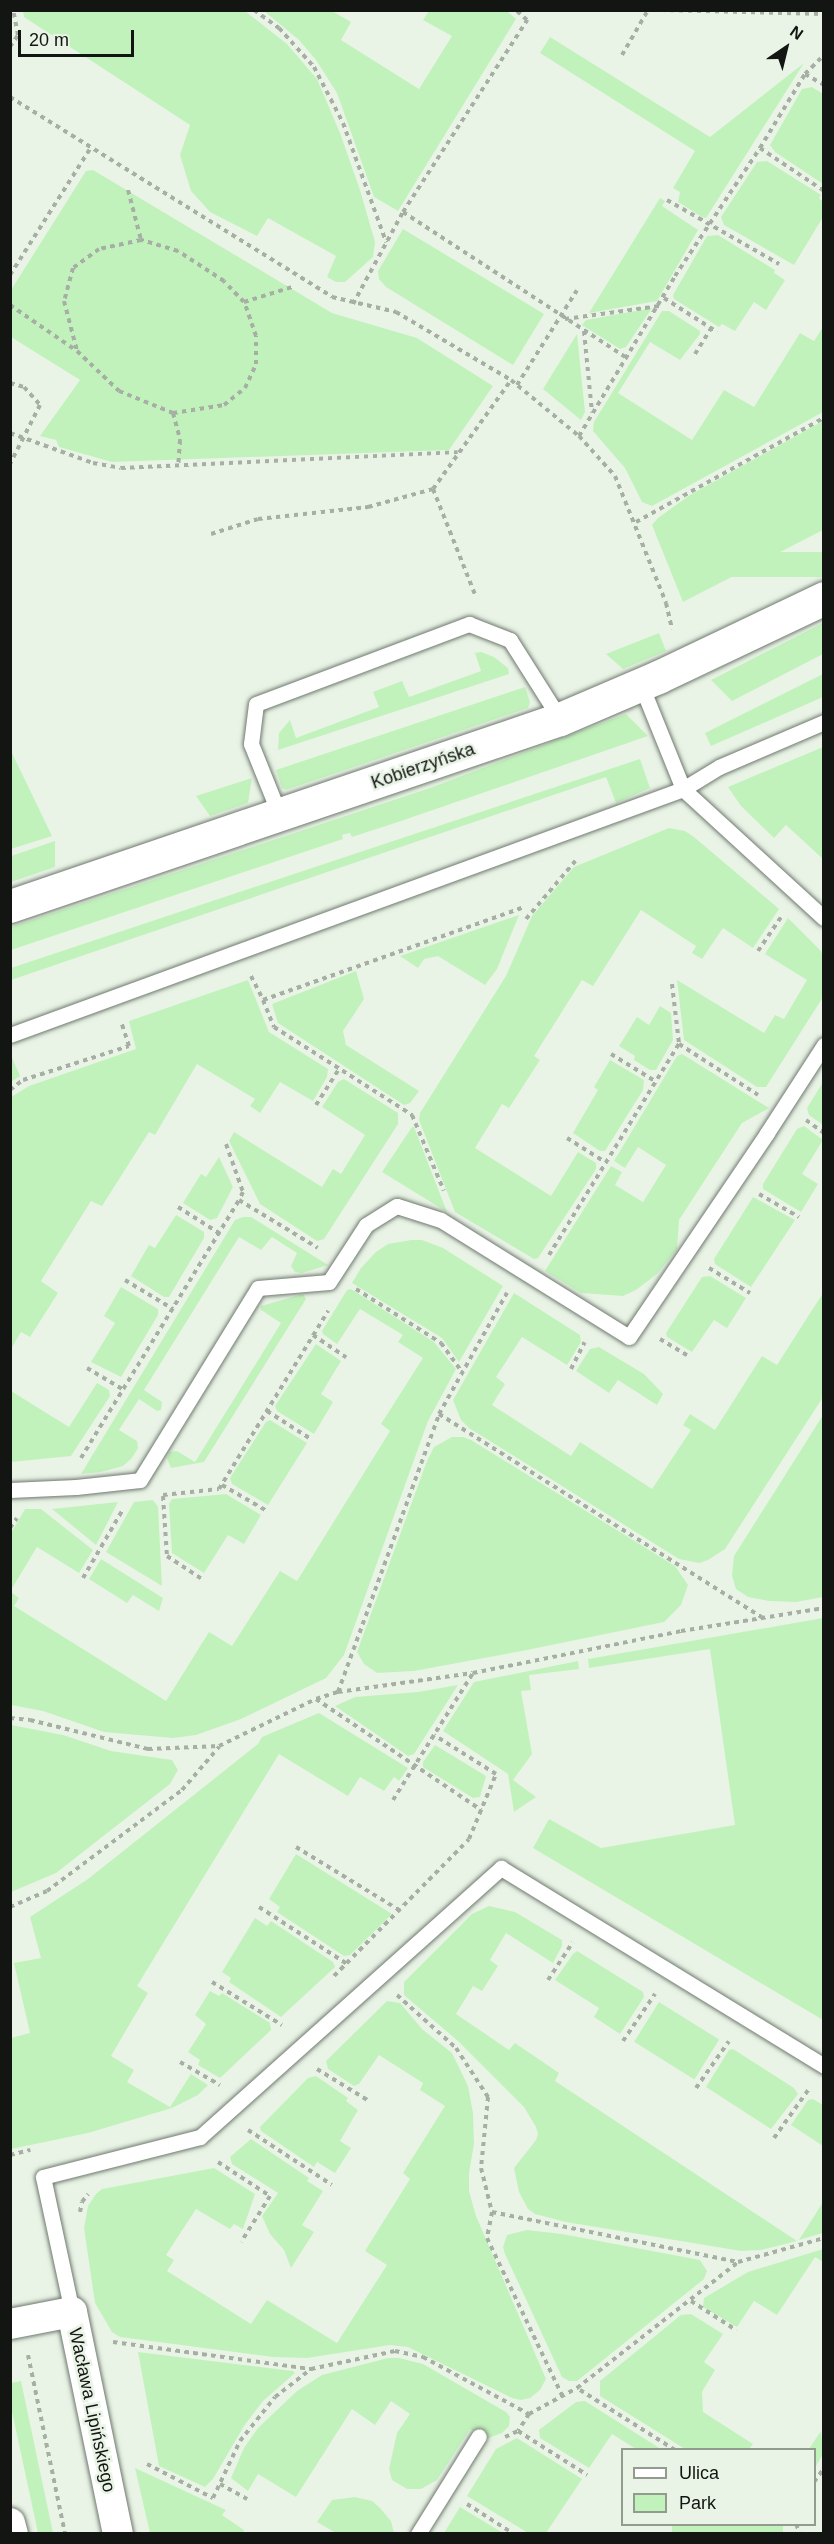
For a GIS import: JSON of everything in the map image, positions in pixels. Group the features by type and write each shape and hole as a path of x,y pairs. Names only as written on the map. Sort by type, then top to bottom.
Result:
{"street":[{"name":"Kobierzyńska","path":"10,906 560,719 641,684 824,598"},
{"name":"Wacława Lipińskiego","path":"18,2334 72,2312 118,2534"},
{"path":"10,2523 13,2534"}],"lane":[{"path":"280,816 251,744 256,705 469,624 510,640 560,719"},
{"path":"641,684 684,789 824,918"},
{"path":"10,1035 684,789 719,767 824,722"},
{"path":"10,1490 76,1487 140,1480 258,1288 329,1282 366,1226 397,1206 441,1220 629,1337 824,1045"},
{"path":"72,2312 44,2177 200,2138 501,1868 824,2066"},
{"path":"418,2534 479,2436"}],"path":[{"path":"10,47 18,35 14,10"},
{"path":"254,10 279,28 314,67 343,123 387,243"},
{"path":"353,304 403,212 526,20 516,10"},
{"path":"622,55 648,10"},
{"path":"661,10 824,14"},
{"path":"579,436 805,74 824,55"},
{"path":"805,74 824,85"},
{"path":"10,97 90,149 332,297 353,304 396,312 511,380 579,436 615,476 636,522 666,603 668,617"},
{"path":"760,148 824,191"},
{"path":"10,275 90,149"},
{"path":"128,190 141,240"},
{"path":"668,200 709,226 778,264"},
{"path":"403,212 565,320 627,358"},
{"path":"10,305 77,351 119,391 173,413 224,405 245,388 256,364 256,336 244,302 224,281 178,250 141,240 99,249 74,268 64,301 77,351"},
{"path":"244,302 292,287"},
{"path":"517,385 577,290"},
{"path":"664,298 717,332"},
{"path":"565,320 660,306"},
{"path":"695,354 711,328"},
{"path":"584,331 592,414"},
{"path":"211,534 258,519 368,507 433,489 511,380"},
{"path":"10,383 24,387 40,405 10,464"},
{"path":"173,413 180,440 178,466"},
{"path":"636,522 824,418"},
{"path":"10,433 24,440 93,463 121,468 458,452"},
{"path":"433,489 479,605"},
{"path":"526,920 579,857"},
{"path":"263,1000 522,908"},
{"path":"758,951 786,909"},
{"path":"250,973 274,1027 412,1115 447,1201"},
{"path":"548,1257 678,1044 672,984"},
{"path":"10,1090 23,1080 129,1046 120,1019"},
{"path":"678,1044 768,1100"},
{"path":"611,1054 655,1081"},
{"path":"316,1106 339,1069"},
{"path":"798,1115 824,1133"},
{"path":"567,1138 606,1162"},
{"path":"76,1466 243,1192 226,1144"},
{"path":"750,1189 799,1217"},
{"path":"239,1200 326,1253"},
{"path":"178,1207 219,1233"},
{"path":"703,1264 750,1293"},
{"path":"125,1280 173,1309"},
{"path":"338,1692 439,1414 511,1285"},
{"path":"355,1288 441,1343 462,1372"},
{"path":"152,1496 219,1490 329,1308"},
{"path":"662,1328 656,1337 690,1357"},
{"path":"571,1369 590,1334"},
{"path":"313,1335 346,1357"},
{"path":"87,1368 124,1390"},
{"path":"267,1411 311,1439"},
{"path":"439,1414 763,1618"},
{"path":"222,1485 267,1511"},
{"path":"163,1495 167,1556 202,1579"},
{"path":"83,1578 124,1507"},
{"path":"10,1718 30,1720 148,1749 219,1746 316,1700 338,1692 473,1673 681,1631 824,1608"},
{"path":"393,1800 473,1673"},
{"path":"316,1700 413,1767 481,1810"},
{"path":"331,1979 401,1911 469,1839 496,1774 434,1735"},
{"path":"10,1907 47,1892 182,1790 219,1746"},
{"path":"296,1847 401,1911"},
{"path":"259,1907 347,1964"},
{"path":"563,1936 582,1948"},
{"path":"548,1980 573,1942"},
{"path":"212,1982 282,2025"},
{"path":"646,1988 665,1999"},
{"path":"390,1989 456,2048 488,2097 481,2168 492,2212 487,2238 563,2397"},
{"path":"623,2041 656,1993"},
{"path":"275,2032 291,2017"},
{"path":"721,2034 740,2046"},
{"path":"696,2088 730,2040"},
{"path":"180,2062 221,2085"},
{"path":"311,2066 369,2101"},
{"path":"212,2092 228,2077"},
{"path":"799,2082 816,2093"},
{"path":"774,2138 809,2088"},
{"path":"247,2130 332,2185"},
{"path":"10,2155 34,2150"},
{"path":"218,2162 270,2196 241,2242"},
{"path":"492,2212 738,2262"},
{"path":"587,2475 518,2431 529,2414 577,2388 738,2262 824,2238"},
{"path":"691,2301 736,2330"},
{"path":"18,2334 65,2534"},
{"path":"127,2344 311,2369 395,2351 423,2357 529,2414"},
{"path":"147,2464 213,2498 240,2441 250,2427 275,2397 311,2369"},
{"path":"577,2388 672,2448"},
{"path":"220,2484 247,2499"},
{"path":"459,2499 514,2534"}],"green space":[{"path":"23,11 245,11 287,44 317,79 340,133 360,190 375,242 373,257 345,282 336,282 327,277 336,256 268,218 257,236 210,212 191,191 180,155 190,125 24,17"},
{"path":"264,11 332,11 351,22 341,40 419,89 452,36 423,20 429,11 507,11 516,19 398,211 374,197 337,93 316,60 299,40"},
{"path":"550,37 710,137 804,63 706,218 678,202 680,192 673,188 695,151 540,53"},
{"path":"812,87 823,94 823,184 775,152 770,145 802,89"},
{"path":"767,161 821,195 819,198 823,202 823,217 794,265 724,225 721,217 757,162"},
{"path":"93,170 332,313 417,338 493,386 449,450 112,462 59,447 56,440 40,436 80,380 11,337 11,290 86,171"},
{"path":"660,198 665,201 662,206 698,230 657,301 589,313"},
{"path":"403,229 544,314 513,365 386,287 379,279 378,271"},
{"path":"718,235 775,270 774,273 785,280 766,310 754,302 735,331 722,324 719,327 674,299 673,295 707,236"},
{"path":"652,308 626,347 620,349 582,325 586,320"},
{"path":"662,311 669,311 700,331 700,334 680,360 650,342 618,393 692,440 724,390 754,407 800,333 814,341 823,327 823,412 652,506 642,502 625,468 593,431 594,422"},
{"path":"577,334 585,412 581,420 543,389"},
{"path":"823,421 823,530 683,602 652,525 690,495"},
{"path":"675,552 823,552 823,577 675,577"},
{"path":"823,623 823,654 732,701 711,680"},
{"path":"659,633 666,651 623,669 606,654"},
{"path":"481,652 494,657 508,668 509,674 278,750 279,733 290,720 296,738 379,707 373,692 402,681 409,697 481,671 475,653"},
{"path":"823,674 823,697 711,746 705,733"},
{"path":"525,687 530,702 528,708 286,790 282,788 276,770"},
{"path":"626,714 648,736 352,837 350,833 342,835 343,839 11,950 11,927 430,788"},
{"path":"823,747 823,859 786,825 774,838 741,806 728,787"},
{"path":"11,751 52,836 11,849"},
{"path":"640,759 650,788 616,803 606,777 11,980 11,968"},
{"path":"252,778 248,803 210,816 196,796"},
{"path":"669,828 685,831 694,837 779,909 753,948 723,928 702,959 692,953 696,946 641,910 593,986 582,980 534,1056 540,1060 509,1108 502,1104 475,1148 551,1196 578,1152 596,1163 596,1169 538,1258 534,1259 455,1212 419,1120 420,1113 506,976 532,916 574,867"},
{"path":"55,841 55,867 11,882 11,856"},
{"path":"519,915 497,969 485,985 438,956 424,959 418,968 400,956"},
{"path":"788,918 821,951 823,997 766,1087 757,1087 684,1040 677,980 764,1033 775,1015 784,1019 807,980 765,954"},
{"path":"356,971 364,999 343,1031 346,1045 419,1091 410,1103 404,1105 278,1023 272,1004"},
{"path":"248,980 269,1032 328,1069 327,1077 313,1101 280,1082 260,1113 250,1106 255,1099 197,1064 155,1135 149,1132 102,1206 91,1201 41,1281 58,1293 30,1337 21,1332 11,1349 11,1097 29,1086 136,1049 129,1021"},
{"path":"660,1006 671,1013 673,1040 656,1070 650,1070 634,1060 635,1056 619,1046 637,1017 649,1025"},
{"path":"10,1053 20,1076 11,1082 10,1082"},
{"path":"682,1054 769,1108 742,1123 679,1220 677,1249 657,1274 636,1290 623,1296 581,1293 545,1271 611,1166 622,1172 615,1185 643,1202 666,1165 638,1147 625,1168 614,1161 677,1056"},
{"path":"610,1060 644,1080 643,1090 605,1151 600,1151 573,1133 598,1090 594,1087"},
{"path":"344,1079 398,1113 398,1124 324,1239 317,1241 260,1204 229,1141 234,1132 322,1187 333,1169 341,1174 365,1135 322,1107 338,1082"},
{"path":"823,1082 823,1125 809,1115 807,1108"},
{"path":"804,1126 823,1140 802,1174 818,1184 801,1212 763,1189 763,1184 797,1129"},
{"path":"414,1127 447,1212 382,1172"},
{"path":"219,1157 233,1187 217,1218 210,1220 183,1203 201,1174 206,1177"},
{"path":"753,1197 795,1220 751,1287 715,1264 714,1259"},
{"path":"176,1215 204,1232 204,1238 169,1297 164,1297 131,1276 149,1245 155,1248"},
{"path":"251,1217 328,1265 302,1273 295,1272 291,1266 297,1253 272,1237 261,1250 239,1237 144,1390 162,1402 161,1410 157,1411 139,1399 119,1430 137,1441 138,1448 132,1458 123,1466 81,1474 235,1220"},
{"path":"422,1240 443,1248 503,1286 459,1362 442,1338 352,1283 361,1268 376,1252 388,1244"},
{"path":"710,1276 746,1298 727,1328 714,1320 692,1352 667,1337 666,1333 702,1277"},
{"path":"121,1287 158,1309 158,1315 121,1377 91,1362 115,1323 104,1316"},
{"path":"351,1289 434,1342 456,1369 428,1421 344,1655 326,1678 241,1719 196,1735 173,1738 104,1732 43,1711 11,1705 11,1592 19,1598 14,1606 166,1701 209,1632 232,1646 280,1571 297,1581 390,1431 381,1424 423,1358 398,1342 403,1335 360,1309 337,1344 323,1334 322,1331 347,1290"},
{"path":"514,1293 580,1335 581,1342 567,1365 522,1337 496,1377 505,1384 492,1405 571,1456 580,1442 652,1489 691,1430 683,1425 690,1414 715,1430 762,1356 777,1365 823,1293 823,1397 725,1549 699,1563 679,1559 469,1428 461,1420 453,1400"},
{"path":"303,1294 306,1299 204,1462 171,1468 167,1458 170,1452 177,1451 195,1462 281,1323 261,1310 261,1306"},
{"path":"316,1344 341,1361 321,1394 333,1402 314,1434 277,1411 275,1406"},
{"path":"599,1347 644,1374 663,1394 657,1405 618,1380 609,1393 576,1371 590,1349"},
{"path":"97,1383 109,1390 110,1396 71,1456 11,1462 11,1391 69,1427"},
{"path":"823,1415 823,1597 796,1602 769,1601 748,1597 736,1589 732,1576 734,1556"},
{"path":"270,1420 307,1443 268,1505 232,1484 230,1478 266,1422"},
{"path":"452,1437 471,1440 675,1566 688,1585 681,1605 664,1622 522,1651 414,1671 377,1673 364,1664 357,1652 427,1461 434,1447"},
{"path":"226,1494 261,1515 244,1544 228,1535 204,1573 172,1553 169,1504 172,1499"},
{"path":"153,1500 158,1507 162,1586 106,1552 134,1502"},
{"path":"118,1502 96,1545 52,1509"},
{"path":"25,1509 41,1509 93,1550 79,1573 37,1547 11,1590 11,1533"},
{"path":"101,1559 163,1598 159,1611 133,1595 127,1603 89,1579"},
{"path":"824,1618 823,2020 533,1848 549,1819 601,1848 735,1825 710,1649 589,1668 588,1659"},
{"path":"578,1661 579,1669 529,1675 531,1690 521,1691 532,1754 513,1780 536,1797 514,1812 508,1774 443,1731 474,1682"},
{"path":"458,1685 414,1754 408,1756 335,1706 355,1697 418,1692"},
{"path":"319,1713 408,1768 399,1781 394,1777 384,1791 360,1777 348,1796 279,1754 137,1986 148,1993 111,2056 134,2070 127,2082 170,2107 191,2074 208,2085 198,2095 172,2108 88,2133 11,2149 11,2038 30,2033 14,1963 41,1958 30,1917 88,1879 258,1744 262,1737"},
{"path":"11,1725 63,1735 111,1751 172,1760 178,1770 170,1784 56,1873 11,1892"},
{"path":"435,1745 486,1776 480,1797 473,1798 423,1767 423,1762"},
{"path":"296,1854 392,1914 350,1955 344,1956 277,1912 280,1907 269,1899"},
{"path":"489,1906 515,1912 562,1940 562,1946 553,1963 506,1933 490,1960 498,1966 482,1991 473,1986 456,2014 509,2050 515,2043 559,2073 555,2081 797,2241 761,2250 741,2251 566,2222 535,2214 528,2209 519,2192 514,2168 536,2140 538,2134 536,2127 524,2107 458,2041 404,1995 404,1982 472,1914"},
{"path":"255,1918 267,1926 271,1921 333,1962 335,1967 281,2017 229,1982 231,1978 222,1972"},
{"path":"577,1951 643,1992 644,1997 620,2034 594,2017 599,2008 555,1980"},
{"path":"210,1991 219,1996 222,1993 270,2023 271,2030 220,2078 198,2065 200,2060 188,2052 206,2024 195,2015"},
{"path":"387,2001 400,2003 422,2029 452,2053 468,2086 473,2113 474,2144 469,2173 469,2191 476,2216 546,2379 540,2390 530,2398 521,2400 512,2398 408,2347 390,2345 307,2358 273,2357 120,2337 112,2332 95,2303 84,2228 88,2206 102,2189 214,2168 255,2194 243,2229 234,2224 230,2229 196,2209 166,2255 174,2260 167,2271 251,2324 267,2300 337,2343 387,2265 365,2251 410,2179 403,2173 445,2106 420,2090 423,2083 379,2055 359,2084 354,2086 328,2069 326,2061"},
{"path":"659,2002 719,2040 694,2079 634,2042"},
{"path":"733,2049 794,2088 798,2094 771,2129 706,2087 729,2050"},
{"path":"316,2076 348,2098 346,2101 358,2110 340,2141 351,2148 335,2173 317,2162 314,2167 261,2131 260,2127 308,2078"},
{"path":"813,2099 823,2105 823,2146 791,2125 808,2100"},
{"path":"251,2139 309,2178 307,2181 323,2191 302,2225 314,2232 291,2268 284,2250 270,2234 262,2216 278,2193 232,2164 230,2157"},
{"path":"823,2202 823,2233 799,2240"},
{"path":"527,2230 562,2234 700,2260 707,2271 704,2279 577,2381 569,2381 562,2377 503,2247 507,2235"},
{"path":"823,2249 823,2262 815,2257 777,2315 754,2301 737,2327 703,2307 704,2298 748,2272"},
{"path":"691,2314 723,2334 704,2362 715,2370 702,2392 703,2412 753,2444 750,2448 683,2448 600,2396 600,2381 681,2315"},
{"path":"138,2352 295,2373 263,2401 244,2426 213,2479 205,2487 159,2466"},
{"path":"388,2358 399,2358 423,2364 506,2412 510,2417 509,2426 502,2433 486,2439 470,2429 437,2480 421,2489 407,2489 392,2480 389,2469 397,2433 410,2414 391,2401 375,2425 352,2409 296,2497 258,2474 248,2491 231,2478 244,2448 258,2428 297,2391 322,2375"},
{"path":"21,2381 53,2533 38,2533 11,2407 11,2383"},
{"path":"585,2401 659,2448 634,2448 612,2434 589,2468 540,2438 539,2430 576,2402"},
{"path":"821,2431 823,2454 816,2466 816,2448 810,2448"},
{"path":"517,2438 582,2479 546,2533 528,2533 467,2496 496,2449"},
{"path":"135,2468 226,2510 222,2515 244,2530 242,2534 150,2533"},
{"path":"355,2497 372,2501 380,2508 391,2521 394,2533 336,2533 317,2522 332,2500"},
{"path":"460,2507 503,2533 444,2533"},
{"path":"672,2526 783,2526 783,2534 672,2534"}]}
